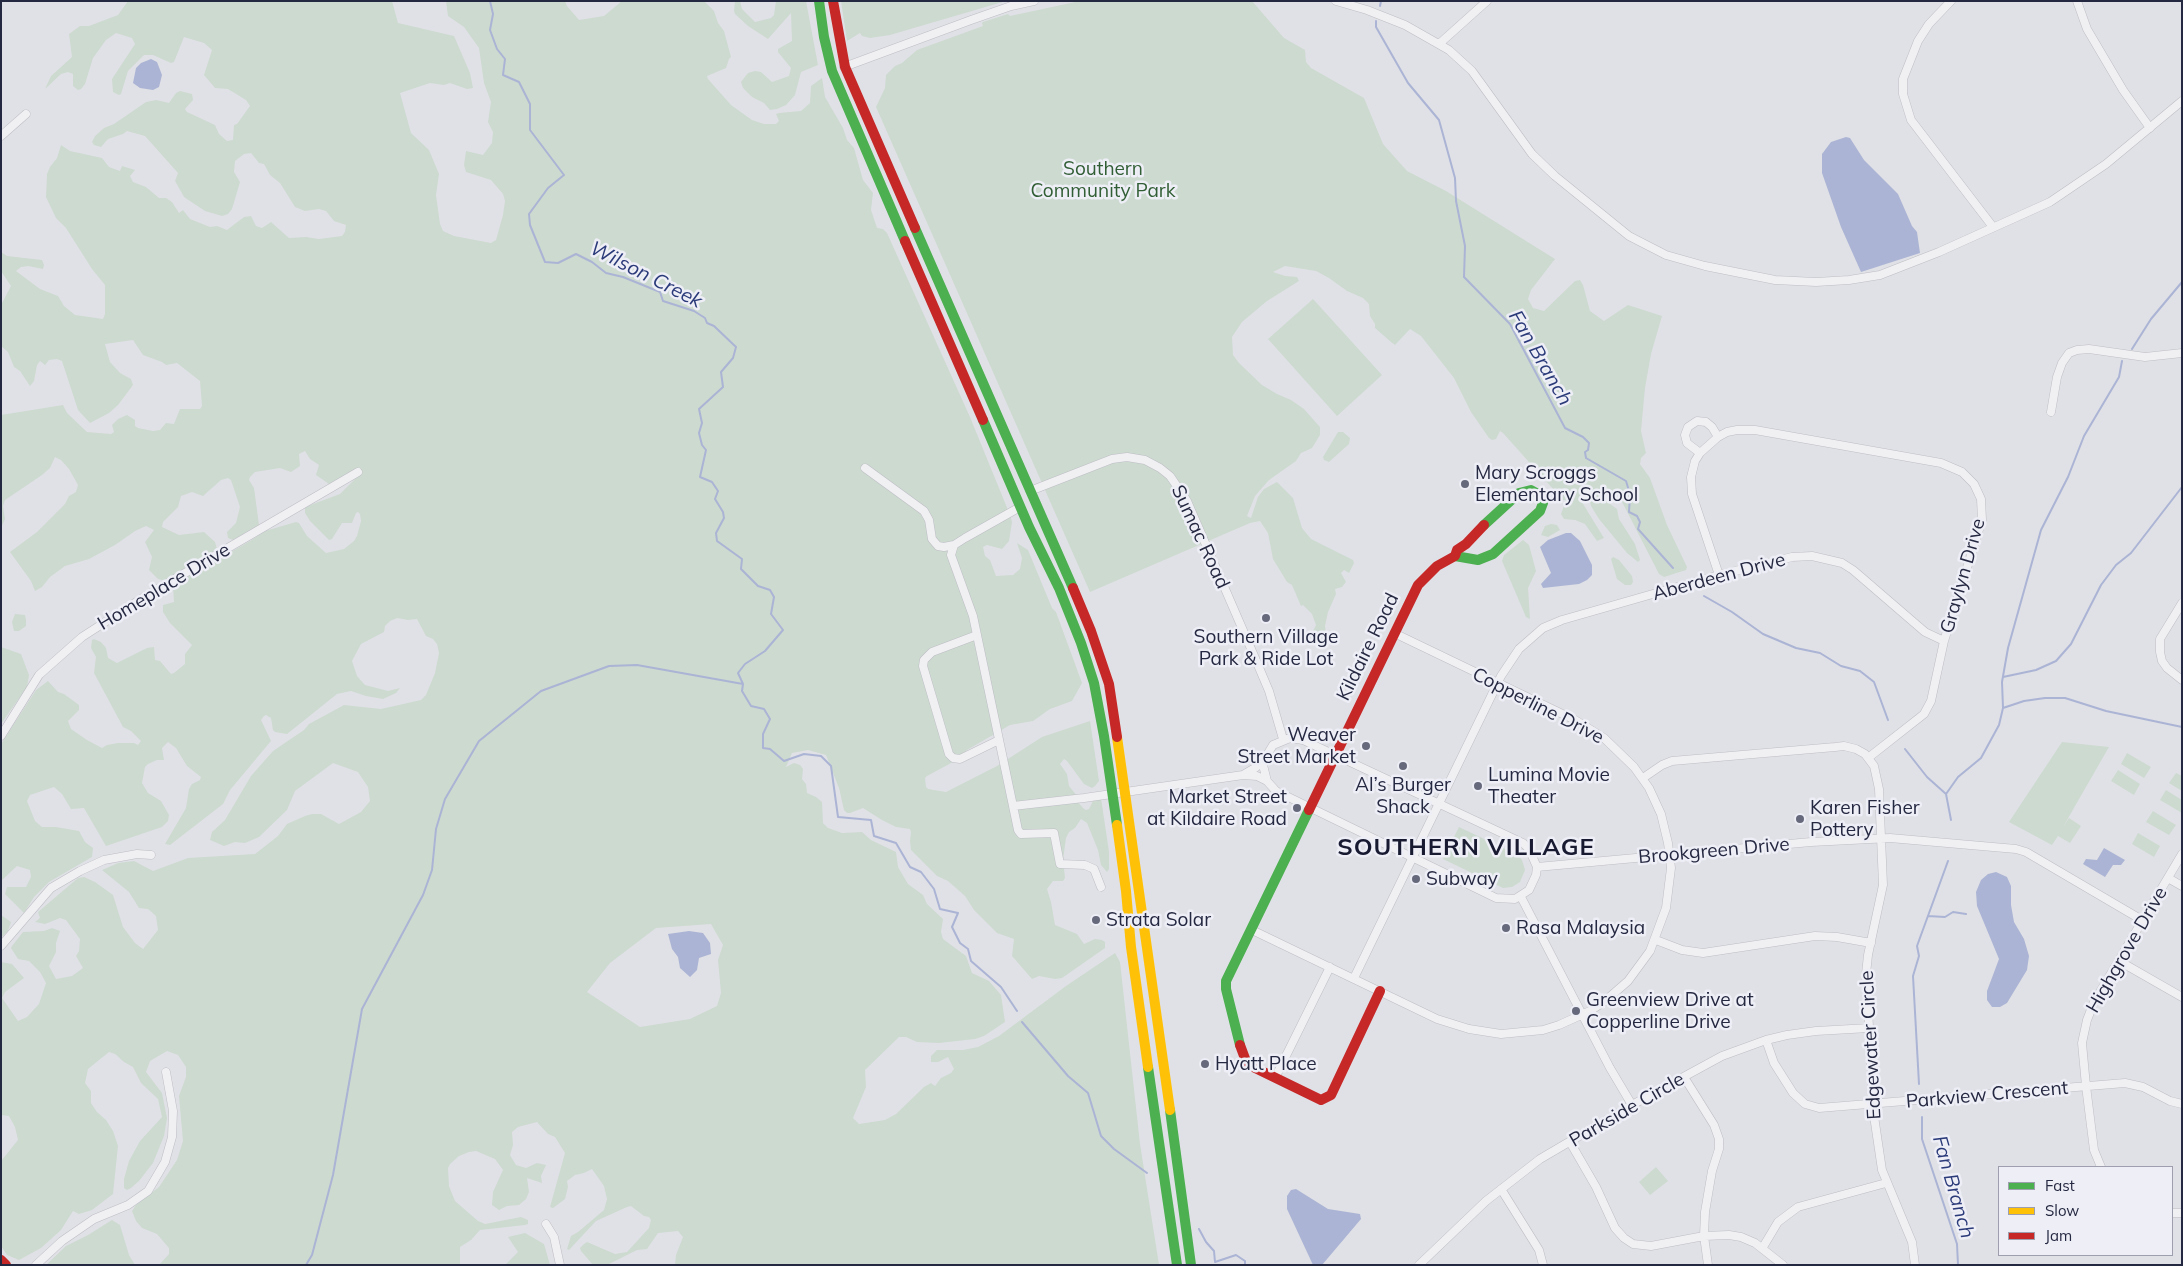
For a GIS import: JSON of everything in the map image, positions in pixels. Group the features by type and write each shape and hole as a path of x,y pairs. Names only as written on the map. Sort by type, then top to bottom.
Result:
{"main road":[{"path":"820,1 824,37 832,71 1020,507 1059,588 1081,643 1099,707 1126,891 1131,947 1177,1265"},
{"path":"833,1 839,39 846,66 1030,491 1100,656 1109,684 1126,791 1191,1265"},
{"name":"Kildaire Road","path":"1380,991 1327,1098 1318,1099 1251,1067 1245,1061 1226,989 1229,974 1422,579 1437,566 1455,556 1478,560 1493,554 1540,512 1543,503 1540,495 1530,490 1519,493 1466,544 1457,550 1455,556"},
{"path":"1,1260 6,1265"}],"street":[{"path":"832,71 1010,6 1034,1"},
{"path":"1336,1 1391,19 1424,34 1439,44 1472,71 1532,154 1555,176 1629,236 1666,255 1713,268 1775,280 1816,282 1849,280 1880,275 1939,252 2050,202 2106,164 2182,100"},
{"path":"1439,44 1487,1"},
{"path":"1951,1 1929,24 1918,41 1903,78 1903,94 1911,120 1993,227"},
{"path":"2077,1 2087,29 2128,97 2150,128"},
{"path":"1,136 26,114"},
{"path":"2051,412 2057,377 2062,363 2069,353 2089,349 2145,357 2182,353"},
{"path":"1700,453 1687,443 1685,435 1688,426 1697,421 1706,422 1712,427 1718,437"},
{"name":"Graylyn Drive","path":"1719,575 1692,494 1691,477 1695,461 1700,453 1718,437 1736,430 1755,430 1941,463 1956,468 1970,479 1979,493 1982,506 1982,520 1944,641 1933,695 1924,714 1868,758"},
{"name":"Sumac Road","path":"1030,491 1112,459 1145,460 1170,476 1187,501 1255,658 1269,691 1283,739"},
{"path":"865,468 924,511 929,520 932,539 938,546 954,545 1020,507"},
{"name":"Homeplace Drive","path":"1,736 39,674 82,637 144,596 358,472"},
{"path":"954,545 951,555 973,616 1018,830 1021,834 1054,833 1060,864 1084,865 1094,869 1101,887"},
{"name":"Aberdeen Drive","path":"1354,978 1497,683 1519,649 1534,634 1553,624 1719,575 1792,557 1812,556 1828,558 1853,570 1925,632 1944,641"},
{"path":"2182,603 2160,639 2160,652 2162,661 2167,668 2172,674 2182,680"},
{"name":"Copperline Drive","path":"1252,930 1437,1019 1481,1032 1501,1034 1538,1031 1559,1025 1582,1015 1605,1001 1628,981 1656,940 1664,918 1669,893 1671,879 1669,855 1663,820 1643,778 1627,758 1597,734 1575,720 1394,633"},
{"path":"977,635 932,652 924,660 923,666 949,754 953,758 960,759 999,740"},
{"path":"1013,806 1243,774 1257,776 1267,781 1276,790 1310,808 1496,898 1504,900 1521,897 1534,882 1537,867 1529,849 1522,843 1303,740 1283,739 1273,745 1265,759 1255,768 1243,774"},
{"path":"1643,778 1662,765 1672,761 1844,746 1856,749 1868,758"},
{"name":"Edgewater Circle","path":"1868,758 1874,766 1878,778 1883,885 1866,974 1873,1105 1879,1156 1886,1183 1912,1242 1915,1265"},
{"path":"1265,759 1263,771 1267,781"},
{"name":"Brookgreen Drive","path":"1537,867 1881,837 2016,849 2026,852 2142,920"},
{"path":"1,946 51,888 104,860 137,854 152,854"},
{"name":"Highgrove Drive","path":"2102,1166 2094,1150 2086,1086 2082,1043 2087,1020 2094,1002 2182,854"},
{"path":"2168,878 2182,886"},
{"path":"1521,897 1582,1015 1632,1105"},
{"path":"1656,940 1682,950 1703,953 1815,936 1837,937 1871,943"},
{"path":"2120,961 2182,997"},
{"path":"1275,1078 1330,967"},
{"name":"Parkside Circle","path":"1419,1265 1501,1189 1540,1159 1632,1105 1722,1056 1766,1040 1816,1031 1869,1028"},
{"name":"Parkview Crescent","path":"1766,1040 1774,1062 1789,1087 1805,1104 1819,1108 2125,1083 2182,1104"},
{"path":"36,1265 62,1242 94,1219 128,1205 148,1191 165,1162 172,1137 173,1111 166,1072"},
{"path":"1684,1077 1714,1125 1719,1139 1719,1149 1712,1171 1705,1212 1704,1236 1708,1265"},
{"path":"1570,1142 1596,1187 1615,1228 1624,1238 1642,1246 1704,1236 1741,1237 1763,1247 1783,1265"},
{"path":"1763,1247 1778,1222 1798,1207 1886,1183"},
{"path":"1501,1189 1539,1250 1543,1265"},
{"path":"546,1224 554,1236 560,1265"}],"green space":[{"path":"128,1 392,1 398,23 454,36 470,73 473,88 467,89 450,83 444,85 430,83 400,93 411,133 429,150 439,174 436,195 440,224 443,231 454,236 491,243 496,240 503,215 505,201 503,194 491,180 466,172 464,165 466,151 483,155 492,143 493,132 488,122 491,102 484,83 479,48 464,27 448,16 446,1 565,1 579,20 604,16 622,1 704,1 714,11 718,23 724,31 731,57 726,68 707,76 708,79 731,105 752,120 764,124 776,124 779,121 776,114 801,111 810,103 811,86 822,78 825,97 843,128 847,140 854,148 863,180 873,193 871,210 877,228 883,229 887,233 970,417 1010,515 1012,522 1009,541 1002,549 987,545 983,547 985,556 990,560 996,576 1013,575 1020,569 1022,558 1017,543 1028,550 1052,608 1056,612 1082,683 1072,701 1050,709 1033,721 1010,725 967,750 953,762 927,776 925,778 926,787 946,792 997,766 1042,737 1090,721 1099,781 1092,788 1084,784 1067,761 1064,759 1060,764 1067,774 1069,786 1083,808 1089,809 1093,801 1101,798 1109,852 1109,869 1107,872 1101,865 1098,850 1087,823 1081,819 1066,838 1063,860 1065,878 1063,881 1053,881 1047,889 1055,925 1077,934 1084,944 1095,939 1102,940 1105,942 1105,948 1062,978 1055,979 1039,976 1032,979 1012,956 1014,939 997,933 974,910 965,896 948,881 937,876 911,850 910,829 896,827 863,808 847,813 844,810 839,788 826,755 808,750 792,753 786,767 794,763 800,765 803,769 802,779 806,784 807,793 822,802 823,823 828,828 842,833 862,832 871,840 896,852 898,867 908,884 923,895 927,904 943,919 941,932 943,939 966,956 972,973 989,981 1001,995 1005,1022 984,1036 975,1039 939,1043 917,1042 906,1037 899,1037 865,1070 866,1087 853,1118 859,1124 885,1120 896,1114 924,1087 931,1083 935,1086 941,1078 951,1073 954,1069 948,1057 938,1062 931,1062 931,1056 937,1050 963,1050 978,1047 999,1036 1066,986 1115,953 1120,962 1140,1144 1159,1265 675,1265 676,1255 683,1237 678,1231 658,1233 647,1249 637,1250 607,1265 593,1265 581,1251 580,1248 584,1244 587,1242 615,1254 627,1252 649,1228 651,1220 631,1206 627,1207 596,1221 569,1250 567,1249 571,1236 604,1210 607,1199 604,1186 592,1169 575,1175 567,1181 568,1187 565,1199 553,1208 550,1207 565,1153 555,1137 548,1134 537,1122 518,1127 512,1132 513,1145 510,1155 516,1165 526,1168 537,1163 546,1165 541,1176 542,1183 527,1178 529,1192 526,1199 519,1205 507,1206 499,1210 492,1205 493,1192 503,1170 495,1159 476,1151 459,1156 450,1164 448,1168 449,1186 455,1201 478,1221 485,1224 521,1217 528,1220 528,1224 525,1225 480,1230 471,1240 460,1247 460,1265 159,1265 169,1254 169,1248 157,1234 142,1228 136,1221 132,1211 136,1205 159,1187 177,1160 183,1141 179,1096 186,1077 186,1067 178,1055 167,1051 150,1061 146,1072 162,1093 167,1118 164,1136 153,1163 139,1181 127,1190 124,1188 124,1179 129,1161 140,1141 162,1117 158,1099 141,1083 133,1067 109,1052 88,1069 85,1083 91,1091 91,1103 113,1131 118,1146 113,1194 92,1210 79,1214 73,1211 61,1230 41,1248 19,1260 7,1255 1,1246 1,1161 18,1140 15,1127 9,1116 1,1115 1,962 12,964 24,978 5,992 2,998 18,1021 27,1017 39,1004 46,983 40,972 29,961 18,959 11,948 12,946 23,932 44,931 52,928 60,931 56,943 56,952 49,966 56,979 72,976 83,968 76,956 79,951 80,939 66,920 60,918 45,924 35,922 40,918 38,912 78,878 84,877 95,882 113,895 123,927 135,943 143,949 158,930 156,916 148,909 139,908 129,892 102,870 118,863 134,861 153,871 188,858 255,854 278,836 287,824 305,816 321,814 339,824 361,812 370,801 368,787 358,772 333,763 295,791 287,810 259,837 245,843 235,842 224,846 210,840 212,832 225,820 251,776 273,751 304,730 309,724 344,705 381,709 421,700 426,695 435,673 439,653 437,644 433,639 426,636 417,619 397,618 390,621 385,626 384,632 361,644 352,661 357,676 365,685 388,691 400,688 396,693 383,699 351,691 337,694 287,734 275,732 271,718 266,715 264,716 261,720 271,741 230,790 223,804 170,845 165,844 186,808 189,789 201,777 187,766 176,748 168,742 162,748 164,760 157,760 145,767 142,783 148,793 161,801 169,815 168,821 162,827 106,846 84,808 71,809 62,794 54,787 30,795 27,801 35,821 42,827 56,827 79,831 85,842 93,848 92,857 49,882 34,897 24,913 5,894 7,887 26,887 31,877 30,870 17,866 1,881 1,744 36,690 48,681 58,692 79,705 79,710 68,721 71,729 87,740 102,748 118,743 134,743 138,745 141,741 131,731 123,727 94,673 96,657 91,648 92,640 101,642 106,648 108,658 117,663 147,648 154,647 155,660 160,661 171,674 174,673 185,664 185,654 192,645 170,623 163,612 163,605 174,602 173,587 175,584 265,531 296,522 299,523 307,536 326,553 344,549 354,541 361,521 358,512 352,523 342,523 332,539 329,540 310,521 305,513 305,507 340,494 360,474 351,472 329,484 316,475 319,465 310,459 305,451 299,454 300,466 291,472 280,468 255,472 250,477 249,480 254,488 259,525 233,540 228,538 227,532 236,523 240,507 231,480 228,478 221,480 203,496 192,492 181,496 178,507 163,522 162,527 179,535 204,532 215,542 217,549 166,581 158,579 149,570 152,557 145,542 154,530 146,526 89,559 65,566 35,591 31,581 10,552 37,532 65,504 69,496 76,492 78,485 69,469 61,460 55,457 50,468 42,475 5,500 3,506 5,519 1,528 1,415 63,405 67,413 87,432 111,434 114,432 112,425 118,419 127,415 135,420 135,426 138,428 153,431 160,430 166,423 174,424 180,409 200,409 202,406 200,381 177,363 166,365 143,355 133,340 105,344 110,362 120,373 131,379 133,385 118,405 109,413 90,423 78,410 62,361 57,359 49,360 45,365 40,361 37,365 34,381 30,386 20,371 14,367 8,352 1,346 1,305 11,286 1,271 1,252 7,256 42,260 43,269 28,266 21,267 16,271 40,289 58,296 64,306 75,315 103,319 105,314 105,285 92,269 66,228 56,218 46,197 47,174 57,158 61,145 70,151 102,158 109,167 120,171 122,166 135,170 130,176 133,182 146,187 159,198 166,198 172,202 179,213 183,210 190,219 210,227 217,226 227,230 244,217 251,216 256,226 262,228 271,222 289,238 306,237 319,239 342,236 345,232 346,225 334,221 326,211 319,209 305,211 295,207 280,183 270,175 264,164 259,163 251,153 244,154 235,161 234,172 240,182 232,209 228,214 222,216 205,211 184,197 175,181 178,173 145,136 127,131 108,139 101,147 94,145 92,142 95,136 104,128 114,124 146,102 156,100 169,103 176,93 180,91 192,94 193,100 185,109 187,112 215,125 219,134 227,141 233,140 234,125 237,124 250,106 246,100 228,89 215,88 204,75 212,50 204,43 184,37 174,62 171,63 153,55 144,55 128,71 121,94 119,95 113,92 112,79 135,44 132,38 116,33 106,40 93,58 85,84 81,89 78,90 73,86 73,74 68,72 61,74 45,89 51,76 72,57 69,34 80,26 89,26 118,15","holes":["711,924 723,945 718,960 721,993 717,1006 690,1019 640,1027 587,992 610,963 656,928"]},
{"path":"735,1 740,1 742,9 755,22 771,18 774,15 776,1 806,1 818,65 801,72 795,95 786,105 777,109 770,110 764,103 752,97 743,88 741,82 748,73 755,71 761,72 772,82 789,76 791,68 778,52 778,49 792,41 791,13 768,39 748,26 735,14"},
{"path":"841,1 1006,1 890,35 870,38 862,36 860,33 847,41"},
{"name":"Southern Community Park","path":"1080,1 1252,1 1284,38 1305,50 1306,62 1311,68 1364,98 1383,144 1407,171 1446,191 1555,259 1531,290 1528,299 1533,308 1544,311 1575,281 1580,280 1590,311 1604,321 1628,305 1662,316 1651,354 1645,388 1641,431 1646,453 1641,458 1640,464 1650,478 1667,525 1687,567 1686,570 1664,577 1659,574 1618,494 1599,496 1617,509 1619,519 1635,544 1640,560 1638,562 1627,553 1599,519 1591,506 1589,497 1580,499 1604,538 1597,541 1585,524 1575,520 1564,519 1561,514 1566,500 1563,500 1503,433 1500,431 1496,439 1492,440 1489,438 1471,412 1454,378 1421,336 1410,329 1395,345 1375,328 1375,324 1370,316 1369,304 1363,298 1347,291 1316,271 1285,266 1273,272 1297,277 1299,281 1267,301 1242,322 1232,337 1233,355 1262,385 1304,409 1320,427 1320,435 1312,448 1301,453 1296,461 1269,480 1255,496 1247,516 1251,518 1258,497 1264,489 1277,482 1293,498 1302,528 1311,539 1353,560 1354,563 1349,573 1344,570 1341,573 1346,582 1342,587 1335,589 1336,594 1328,612 1325,626 1326,633 1319,642 1312,640 1310,637 1316,625 1312,614 1303,605 1301,606 1292,585 1287,582 1273,559 1268,533 1260,521 1250,523 1090,592 876,107 885,88 886,75 917,50 983,26 983,22 1008,14 1010,16"},
{"path":"1313,299 1382,375 1337,416 1268,339"},
{"path":"1338,432 1343,432 1350,438 1349,444 1329,462 1324,460 1323,457"},
{"path":"1557,525 1560,530 1548,537 1541,535 1545,526"},
{"path":"1523,540 1529,545 1536,571 1528,588 1530,619 1526,617 1502,561 1504,555"},
{"path":"1613,557 1619,560 1632,576 1633,582 1631,585 1625,585 1617,579 1611,559"},
{"path":"15,614 25,615 26,626 19,631 14,631 12,622"},
{"path":"1,647 21,654 29,675 27,687 1,724"},
{"path":"2062,742 2109,747 2063,827 2069,818 2081,826 2070,843 2058,836 2052,845 2009,822"},
{"path":"2127,753 2151,767 2144,778 2121,764"},
{"path":"2118,770 2140,784 2134,795 2111,781"},
{"path":"2176,773 2182,776 2182,791 2169,783"},
{"path":"2166,790 2182,800 2182,813 2160,800"},
{"path":"2153,811 2176,825 2169,835 2146,822"},
{"path":"1459,827 1518,855 1522,860 1525,870 1520,882 1512,887 1503,888 1443,859"},
{"path":"2138,833 2160,846 2154,857 2132,844"},
{"path":"1,915 11,922 8,931 1,938"},
{"path":"1656,1167 1668,1181 1650,1195 1639,1182"},
{"path":"112,1220 120,1225 129,1255 135,1265 46,1265 66,1246"},
{"path":"525,1233 544,1244 550,1265 505,1265 518,1252 508,1237"}],"water":[{"path":"151,59 157,62 162,75 159,87 153,90 140,88 133,83 136,68 141,63"},
{"path":"1846,137 1850,138 1864,160 1898,194 1912,226 1917,232 1920,253 1861,272 1841,227 1822,173 1822,154 1831,142"},
{"path":"1571,533 1580,541 1592,565 1592,575 1579,584 1543,588 1541,584 1551,573 1540,547 1548,540"},
{"path":"2104,848 2125,860 2121,865 2113,865 2105,877 2083,864 2086,859 2097,860"},
{"path":"1996,872 2007,877 2011,886 2011,905 2014,922 2024,939 2029,956 2027,970 2007,1003 2000,1007 1992,1007 1987,1000 1987,991 1999,959 1977,906 1976,892 1981,880 1988,874"},
{"path":"689,931 703,933 710,943 711,954 699,958 697,970 690,977 680,968 678,957 672,949 668,934"},
{"path":"1296,1189 1328,1209 1360,1214 1361,1219 1322,1265 1313,1265 1287,1209 1287,1196 1291,1190"}],"waterway":[{"name":"Wilson Creek","path":"490,1 493,14 490,30 497,49 505,59 503,75 519,82 530,104 530,130 564,175 548,188 529,214 530,225 545,262 558,263 576,254 592,262 606,273 623,277 660,292 663,301 694,311 705,318 707,323 714,326 736,347 733,358 721,372 723,387 699,409 702,423 699,433 702,445 706,450 700,477 712,482 718,491 715,499 723,512 724,518 716,533 717,541 742,559 741,569 758,586 770,590 774,597 771,614 783,630 765,651 745,664 738,673 743,684 742,691 751,706 764,709 770,719 763,734 763,748 770,749 784,761 804,754 821,756 831,766 838,817 871,820 874,836 896,843 910,867 921,872 934,889 940,909 958,913 952,927 960,943 968,949 971,961 1001,987 1017,1011"},
{"name":"Fan Branch","path":"1380,6 1381,1"},
{"name":"Fan Branch","path":"1376,21 1376,27 1408,83 1439,120 1455,178 1456,201 1465,246 1464,277 1510,324 1565,428 1583,437 1589,443 1588,450 1585,452 1586,458 1626,481 1630,494 1629,512 1637,516 1640,522 1638,529 1673,568"},
{"path":"2132,349 2151,319 2182,282"},
{"path":"1946,794 1958,777 1981,758 1999,725 2003,708 2002,682 2008,648 2041,530 2068,477 2084,436 2119,377 2122,361"},
{"path":"2003,677 2036,670 2056,661 2071,644 2101,585 2116,565 2131,553 2182,487"},
{"name":"Fan Branch","path":"1704,596 1732,612 1763,634 1796,648 1820,653 1841,666 1860,671 1874,682 1888,720"},
{"path":"306,1265 312,1255 333,1175 362,1009 423,895 432,870 436,829 445,799 479,741 541,691 609,666 637,665 743,684"},
{"path":"2003,708 2024,701 2065,698 2106,711 2182,727"},
{"name":"Fan Branch","path":"1905,749 1927,777 1946,794 1951,820"},
{"name":"Fan Branch","path":"1919,1084 1913,976 1919,956 1917,946 1948,861"},
{"path":"1928,916 1945,917 1953,912 1966,914"},
{"name":"Wilson Creek","path":"1022,1022 1068,1076 1088,1093 1101,1136 1114,1149 1147,1173"},
{"name":"Fan Branch","path":"1922,1117 1922,1139 1957,1244 1958,1265"},
{"name":"Wilson Creek","path":"1199,1229 1206,1242 1214,1251 1215,1262 1236,1255 1245,1261 1245,1265"}],"traffic: fast":[{"path":"819,1 824,37 832,71 905,241"},
{"path":"915,228 1073,588"},
{"path":"983,420 1029,527 1059,588 1081,643 1094,683 1117,825"},
{"path":"1455,556 1478,560 1493,554 1540,511 1543,503 1540,495 1531,490 1519,493 1484,525"},
{"path":"1240,1045 1226,989 1226,981 1309,810"},
{"path":"1148,1067 1177,1265"},
{"path":"1170,1110 1191,1265"}],"traffic: slow":[{"path":"1117,737 1170,1110"},
{"path":"1117,825 1131,947 1148,1067"}],"traffic: jam":[{"path":"833,1 845,67 915,228"},
{"path":"905,241 983,420"},
{"path":"1309,810 1418,585 1437,566 1455,556 1457,550 1466,544 1484,525"},
{"path":"1073,588 1091,631 1109,684 1117,737"},
{"path":"1240,1045 1247,1064 1321,1100 1331,1095 1380,991"},
{"path":"1,1260 6,1265"}],"place":[{"name":"Mary Scroggs Elementary School","path":"1465,484"},
{"name":"Southern Village Park & Ride Lot","path":"1266,618"},
{"name":"Weaver Street Market","path":"1366,746"},
{"name":"Al’s Burger Shack","path":"1403,766"},
{"name":"Lumina Movie Theater","path":"1478,786"},
{"name":"Market Street at Kildaire Road","path":"1297,808"},
{"name":"Karen Fisher Pottery","path":"1800,819"},
{"name":"Subway","path":"1416,879"},
{"name":"Strata Solar","path":"1096,920"},
{"name":"Rasa Malaysia","path":"1506,928"},
{"name":"Greenview Drive at Copperline Drive","path":"1576,1011"},
{"name":"Hyatt Place","path":"1205,1064"}],"district":[{"name":"SOUTHERN VILLAGE","path":"1466,848"}]}
